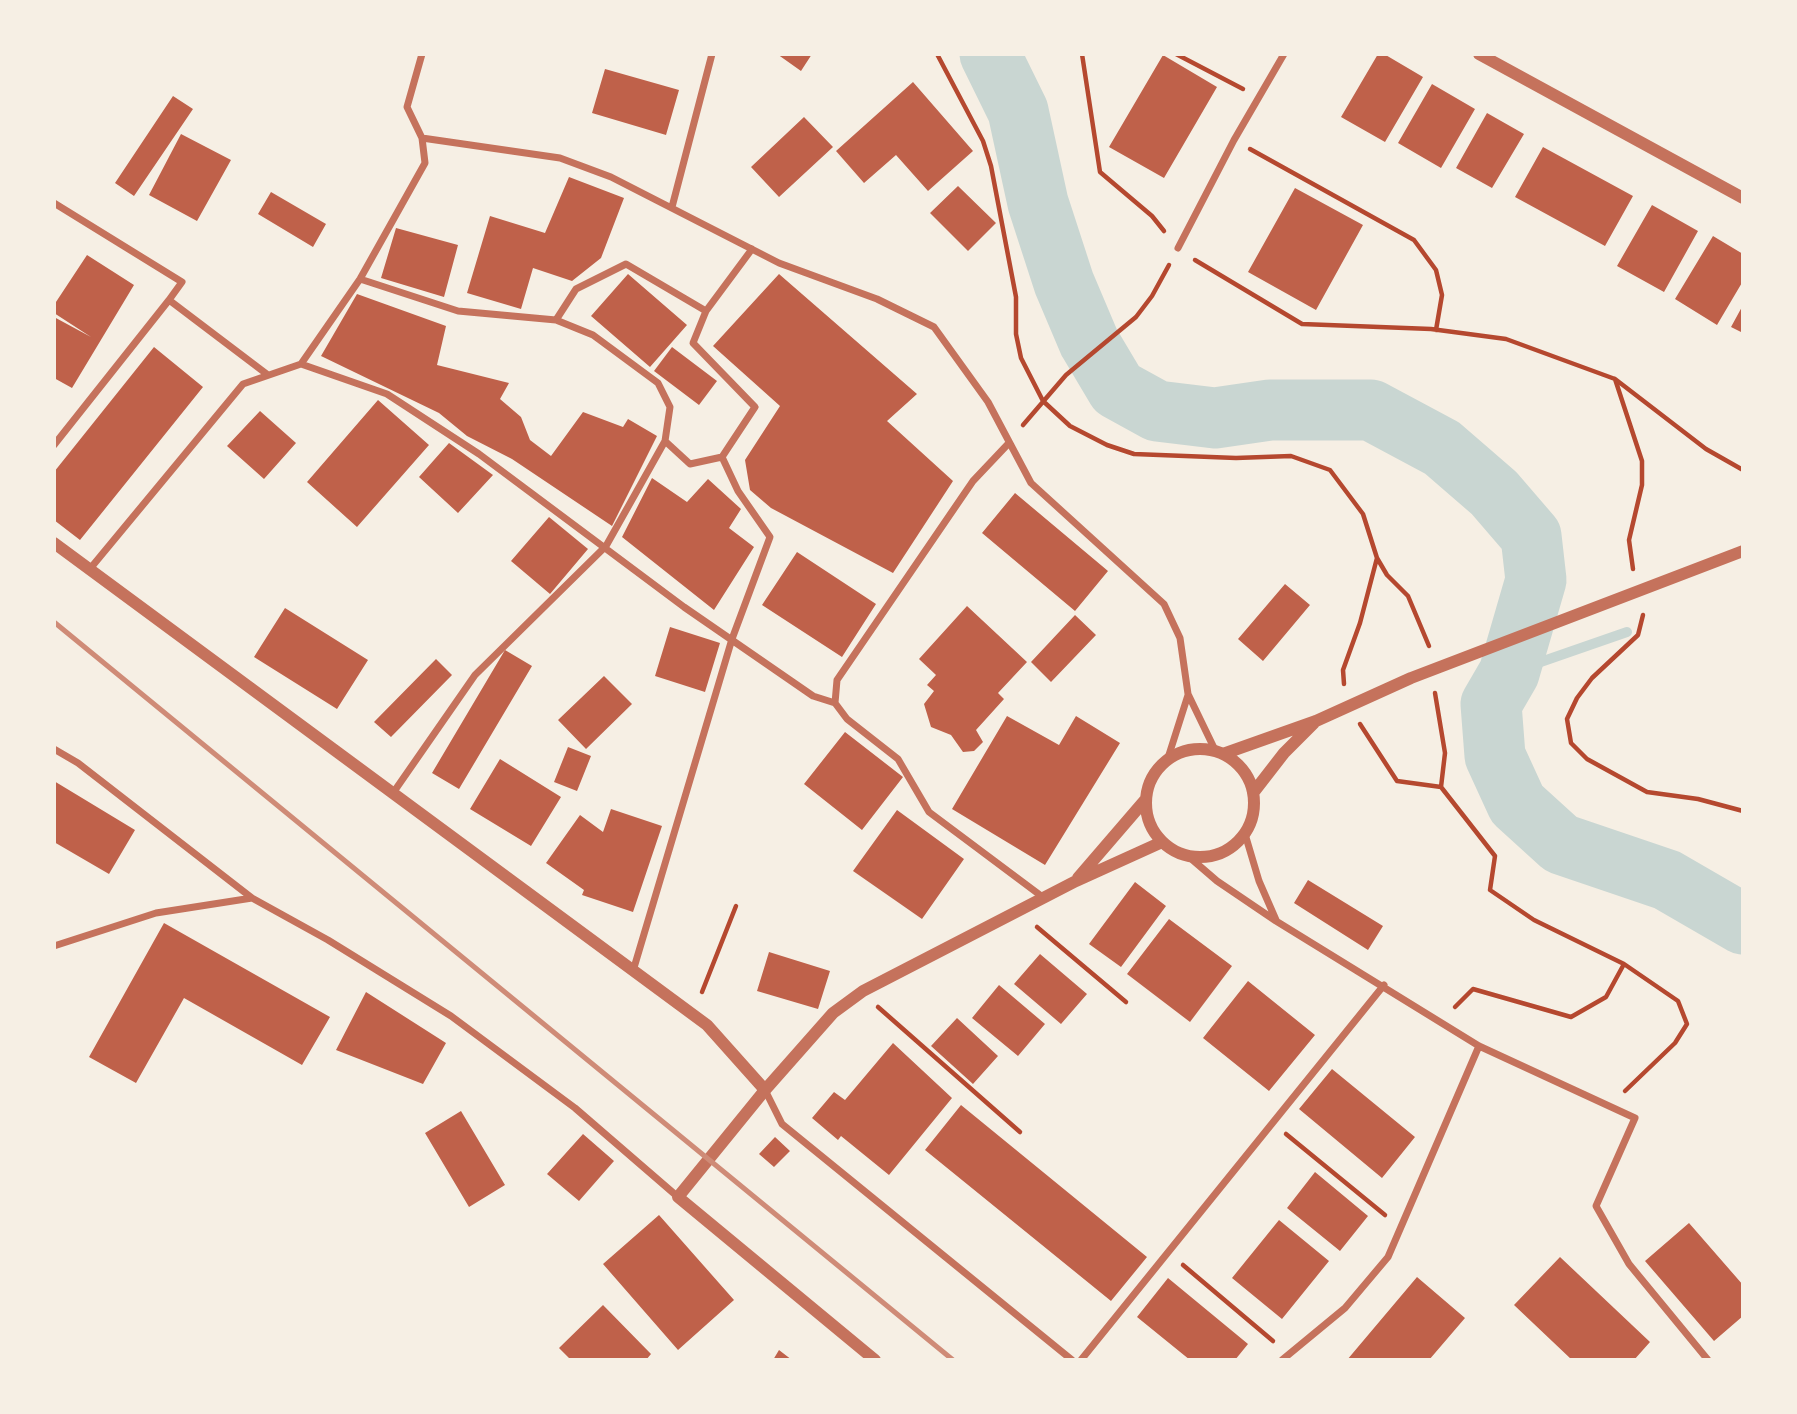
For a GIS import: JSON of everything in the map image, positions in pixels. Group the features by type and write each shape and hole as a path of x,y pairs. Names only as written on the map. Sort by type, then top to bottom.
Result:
{"street":[{"path":"302,364 360,279 425,163 422,138 407,107 422,54"},
{"path":"672,207 712,54"},
{"path":"1178,248 1234,140 1284,54"},
{"path":"1479,54 1743,198"},
{"path":"422,138 560,158 611,177 779,263 877,299 934,327 988,402 1007,444 1031,483 1134,573 1164,604 1180,638 1188,694 1220,753 1243,770 1253,793 1253,814 1245,834 1220,854 1204,858 1188,856"},
{"path":"54,203 182,282 54,445"},
{"path":"665,441 690,464 722,457 755,407 693,343 706,311 752,249"},
{"path":"556,320 576,289 626,264 706,311"},
{"path":"360,279 458,311 556,320 593,335 658,383 670,407 665,441 606,546 475,675 393,793"},
{"path":"169,300 268,375"},
{"path":"89,570 243,384 302,364 387,394 479,454 606,546 684,607 813,696 835,703 847,719 898,759 929,812 1044,898"},
{"path":"835,703 837,680 973,481 1007,444"},
{"path":"633,971 732,639 770,537 738,491 722,457"},
{"path":"54,543 707,1026 765,1090 782,1124 1072,1360"},
{"path":"1076,881 1146,799 1156,771 1167,761 1191,750 1220,753 1316,721 1410,678 1743,551"},
{"path":"1167,761 1188,694"},
{"path":"1253,793 1284,753 1316,721"},
{"path":"54,749 78,763 252,898 328,940 451,1016 575,1108 875,1360"},
{"path":"1146,799 1152,827 1162,842 1188,856 1217,881 1276,921 1384,985 1479,1046 1634,1118 1596,1206 1629,1264 1708,1360"},
{"path":"1245,834 1259,881 1276,921"},
{"path":"678,1197 818,1027 863,991 1076,881 1162,842"},
{"path":"54,946 156,913 252,898"},
{"path":"1081,1360 1384,985"},
{"path":"1285,1357 1345,1308 1388,1257 1479,1046"}],"path":[{"path":"936,54 983,141 991,166 1016,297 1016,334 1021,358 1043,401 1070,426 1107,446 1135,454 1236,458 1291,456 1330,470 1363,514 1377,558 1360,623 1343,670 1351,704 1368,741 1397,780 1441,787 1495,856 1490,890 1534,920 1625,964 1678,1001 1687,1024 1675,1043 1609,1106"},
{"path":"1082,54 1101,172 1152,216 1178,248 1233,285 1302,324 1436,330 1506,340 1615,379 1706,449 1743,470"},
{"path":"1176,54 1259,97"},
{"path":"1234,140 1414,240 1436,270 1442,295 1436,330"},
{"path":"1043,401 1066,375 1136,317 1152,296 1178,248"},
{"path":"1615,379 1642,461 1642,485 1629,540 1636,591 1643,615 1638,635 1592,678 1577,698 1567,719 1571,743 1587,759 1647,792 1698,799 1743,811"},
{"path":"693,1016 736,906"},
{"path":"1018,911 1126,1002"},
{"path":"1445,1023 1458,1003 1473,989 1571,1017 1606,997 1625,964"},
{"path":"863,991 894,1024 1020,1132"},
{"path":"1285,1134 1401,1228"},
{"path":"1180,1262 1285,1357"}],"building":[{"path":"777,54 812,54 801,71"},
{"path":"1378,54 1384,54 1423,77 1385,142 1341,117"},
{"path":"1163,55 1217,87 1164,178 1109,147"},
{"path":"605,69 679,90 666,135 592,113"},
{"path":"913,82 973,151 928,191 896,155 864,183 836,151"},
{"path":"1432,84 1475,109 1441,168 1398,143"},
{"path":"173,96 193,109 134,196 115,183"},
{"path":"1487,113 1524,134 1492,188 1456,168"},
{"path":"804,117 833,147 779,197 751,167"},
{"path":"181,134 231,160 197,221 149,195"},
{"path":"1543,147 1633,196 1605,246 1515,197"},
{"path":"569,177 624,198 601,258 572,281 533,268 521,309 467,293 490,216 545,233"},
{"path":"958,186 996,223 968,251 930,213"},
{"path":"1295,188 1363,225 1316,310 1248,272"},
{"path":"271,192 326,224 313,247 258,214"},
{"path":"1652,205 1698,231 1664,292 1617,266"},
{"path":"396,228 458,245 444,297 381,278"},
{"path":"1713,236 1743,254 1743,281 1717,325 1675,299"},
{"path":"87,255 134,285 72,388 54,378 54,317 91,337 54,313 54,305"},
{"path":"628,274 687,325 650,367 591,316"},
{"path":"779,274 917,394 887,421 953,481 893,573 771,508 750,490 745,460 780,406 713,346"},
{"path":"357,294 446,326 437,365 509,383 500,399 521,417 530,440 551,456 583,412 623,427 628,419 657,436 612,526 512,459 467,436 439,413 321,356"},
{"path":"1743,305 1743,333 1731,327"},
{"path":"154,347 203,387 80,540 54,520 54,472"},
{"path":"672,347 717,381 699,405 654,371"},
{"path":"378,400 429,445 357,527 307,482"},
{"path":"260,411 296,443 264,479 227,446"},
{"path":"449,443 493,475 458,513 419,477"},
{"path":"652,478 687,502 708,479 741,509 729,528 754,547 714,610 622,537"},
{"path":"1015,493 1108,571 1075,611 982,533"},
{"path":"549,517 588,549 550,594 511,561"},
{"path":"797,552 876,604 842,657 762,605"},
{"path":"1285,584 1310,605 1263,661 1238,639"},
{"path":"967,606 1027,662 998,693 1004,699 976,730 983,742 974,751 963,752 951,735 931,727 924,704 934,691 927,685 936,675 919,659"},
{"path":"285,608 368,660 337,709 254,657"},
{"path":"1075,615 1096,635 1051,682 1031,662"},
{"path":"670,627 720,643 705,692 655,676"},
{"path":"505,650 532,666 459,789 432,773"},
{"path":"436,659 452,675 391,737 374,722"},
{"path":"604,676 632,704 586,749 558,720"},
{"path":"1007,716 1059,745 1076,716 1120,743 1045,865 952,809"},
{"path":"845,732 903,777 862,830 804,784"},
{"path":"568,747 591,756 577,791 554,782"},
{"path":"500,759 561,797 531,846 470,809"},
{"path":"54,781 135,830 109,874 54,842"},
{"path":"611,809 662,826 633,912 582,895 584,890 546,863 580,815 603,832"},
{"path":"897,810 964,859 922,919 853,871"},
{"path":"1308,880 1383,926 1368,950 1294,903"},
{"path":"1135,882 1166,906 1121,967 1089,944"},
{"path":"1169,919 1232,966 1190,1022 1127,974"},
{"path":"164,923 330,1017 302,1065 184,998 136,1083 89,1057"},
{"path":"769,952 830,971 818,1009 757,991"},
{"path":"1040,954 1087,994 1061,1024 1014,984"},
{"path":"1248,981 1315,1035 1269,1091 1203,1038"},
{"path":"999,985 1045,1024 1018,1056 972,1018"},
{"path":"366,992 446,1043 423,1084 336,1050"},
{"path":"957,1018 998,1056 973,1084 931,1046"},
{"path":"893,1043 952,1098 889,1175 841,1136 838,1140 812,1118 834,1092 845,1100"},
{"path":"1332,1069 1415,1137 1382,1178 1299,1109"},
{"path":"961,1105 1147,1257 1111,1301 925,1150"},
{"path":"461,1111 505,1185 469,1207 425,1133"},
{"path":"583,1134 614,1161 579,1201 547,1174"},
{"path":"775,1137 790,1151 774,1167 759,1154"},
{"path":"1315,1172 1368,1216 1340,1251 1287,1208"},
{"path":"659,1215 734,1300 678,1350 603,1264"},
{"path":"1279,1220 1329,1261 1282,1319 1232,1278"},
{"path":"1689,1223 1743,1285 1743,1316 1714,1341 1645,1261"},
{"path":"1560,1257 1650,1342 1634,1360 1572,1360 1514,1305"},
{"path":"1417,1277 1465,1318 1429,1360 1347,1360"},
{"path":"1168,1278 1248,1344 1235,1360 1190,1360 1137,1317"},
{"path":"603,1305 651,1354 646,1360 571,1360 559,1348"},
{"path":"779,1350 792,1360 773,1360"}],"waterway":[{"path":"990,54 1018,111 1038,203 1064,283 1089,342 1117,389 1157,411 1215,418 1270,410 1371,410 1442,448 1494,493 1531,536 1536,580 1509,673 1491,704 1495,756 1517,804 1561,844 1667,880 1743,924"},
{"path":"1509,673 1627,632"}],"railway":[{"path":"54,622 953,1360"}]}
